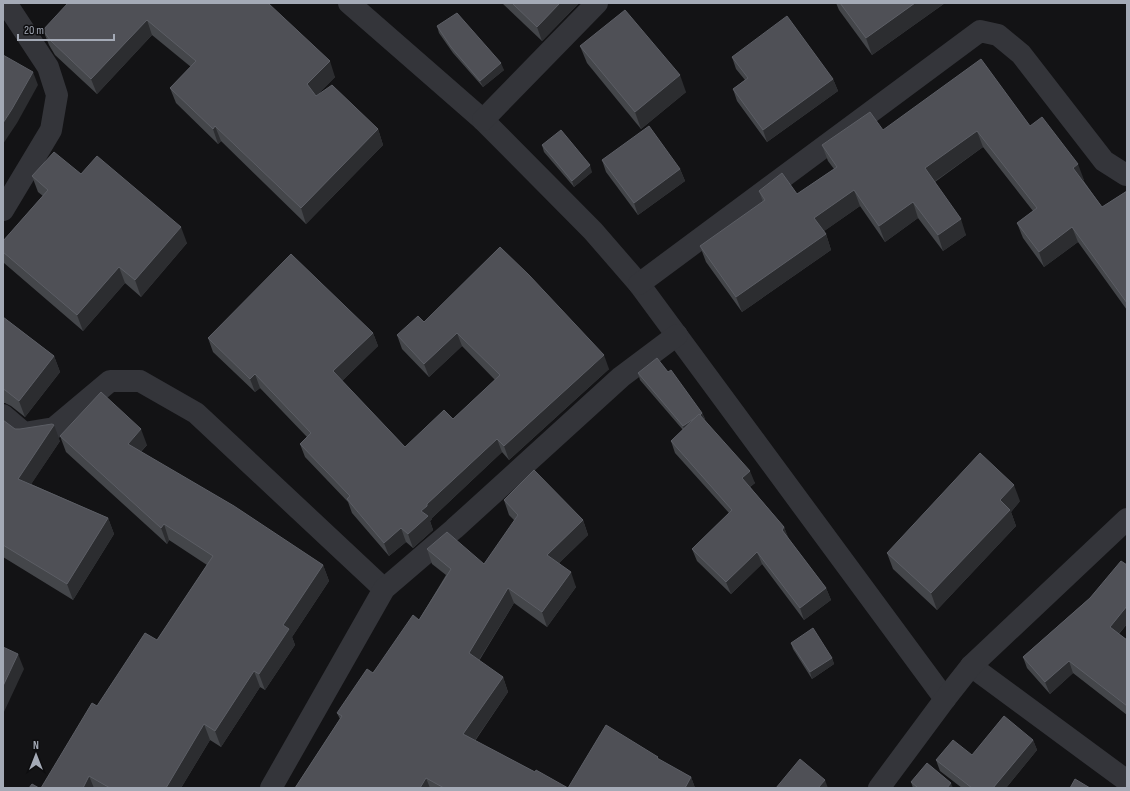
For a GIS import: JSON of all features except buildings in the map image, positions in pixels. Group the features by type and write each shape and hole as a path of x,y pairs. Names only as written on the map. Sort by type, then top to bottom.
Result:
{"street":[{"path":"3,210 51,130 57,95 48,67 6,3"},
{"path":"349,3 483,120 593,232 639,284 945,699"},
{"path":"483,120 597,3"},
{"path":"639,284 980,32 998,35 1021,54 1104,161 1127,175"},
{"path":"271,788 384,589 454,529 621,378 677,335"},
{"path":"3,415 24,432 54,428 110,381 140,381 196,413 384,589"},
{"path":"879,788 971,666 1127,519"},
{"path":"971,666 1127,781"}]}
